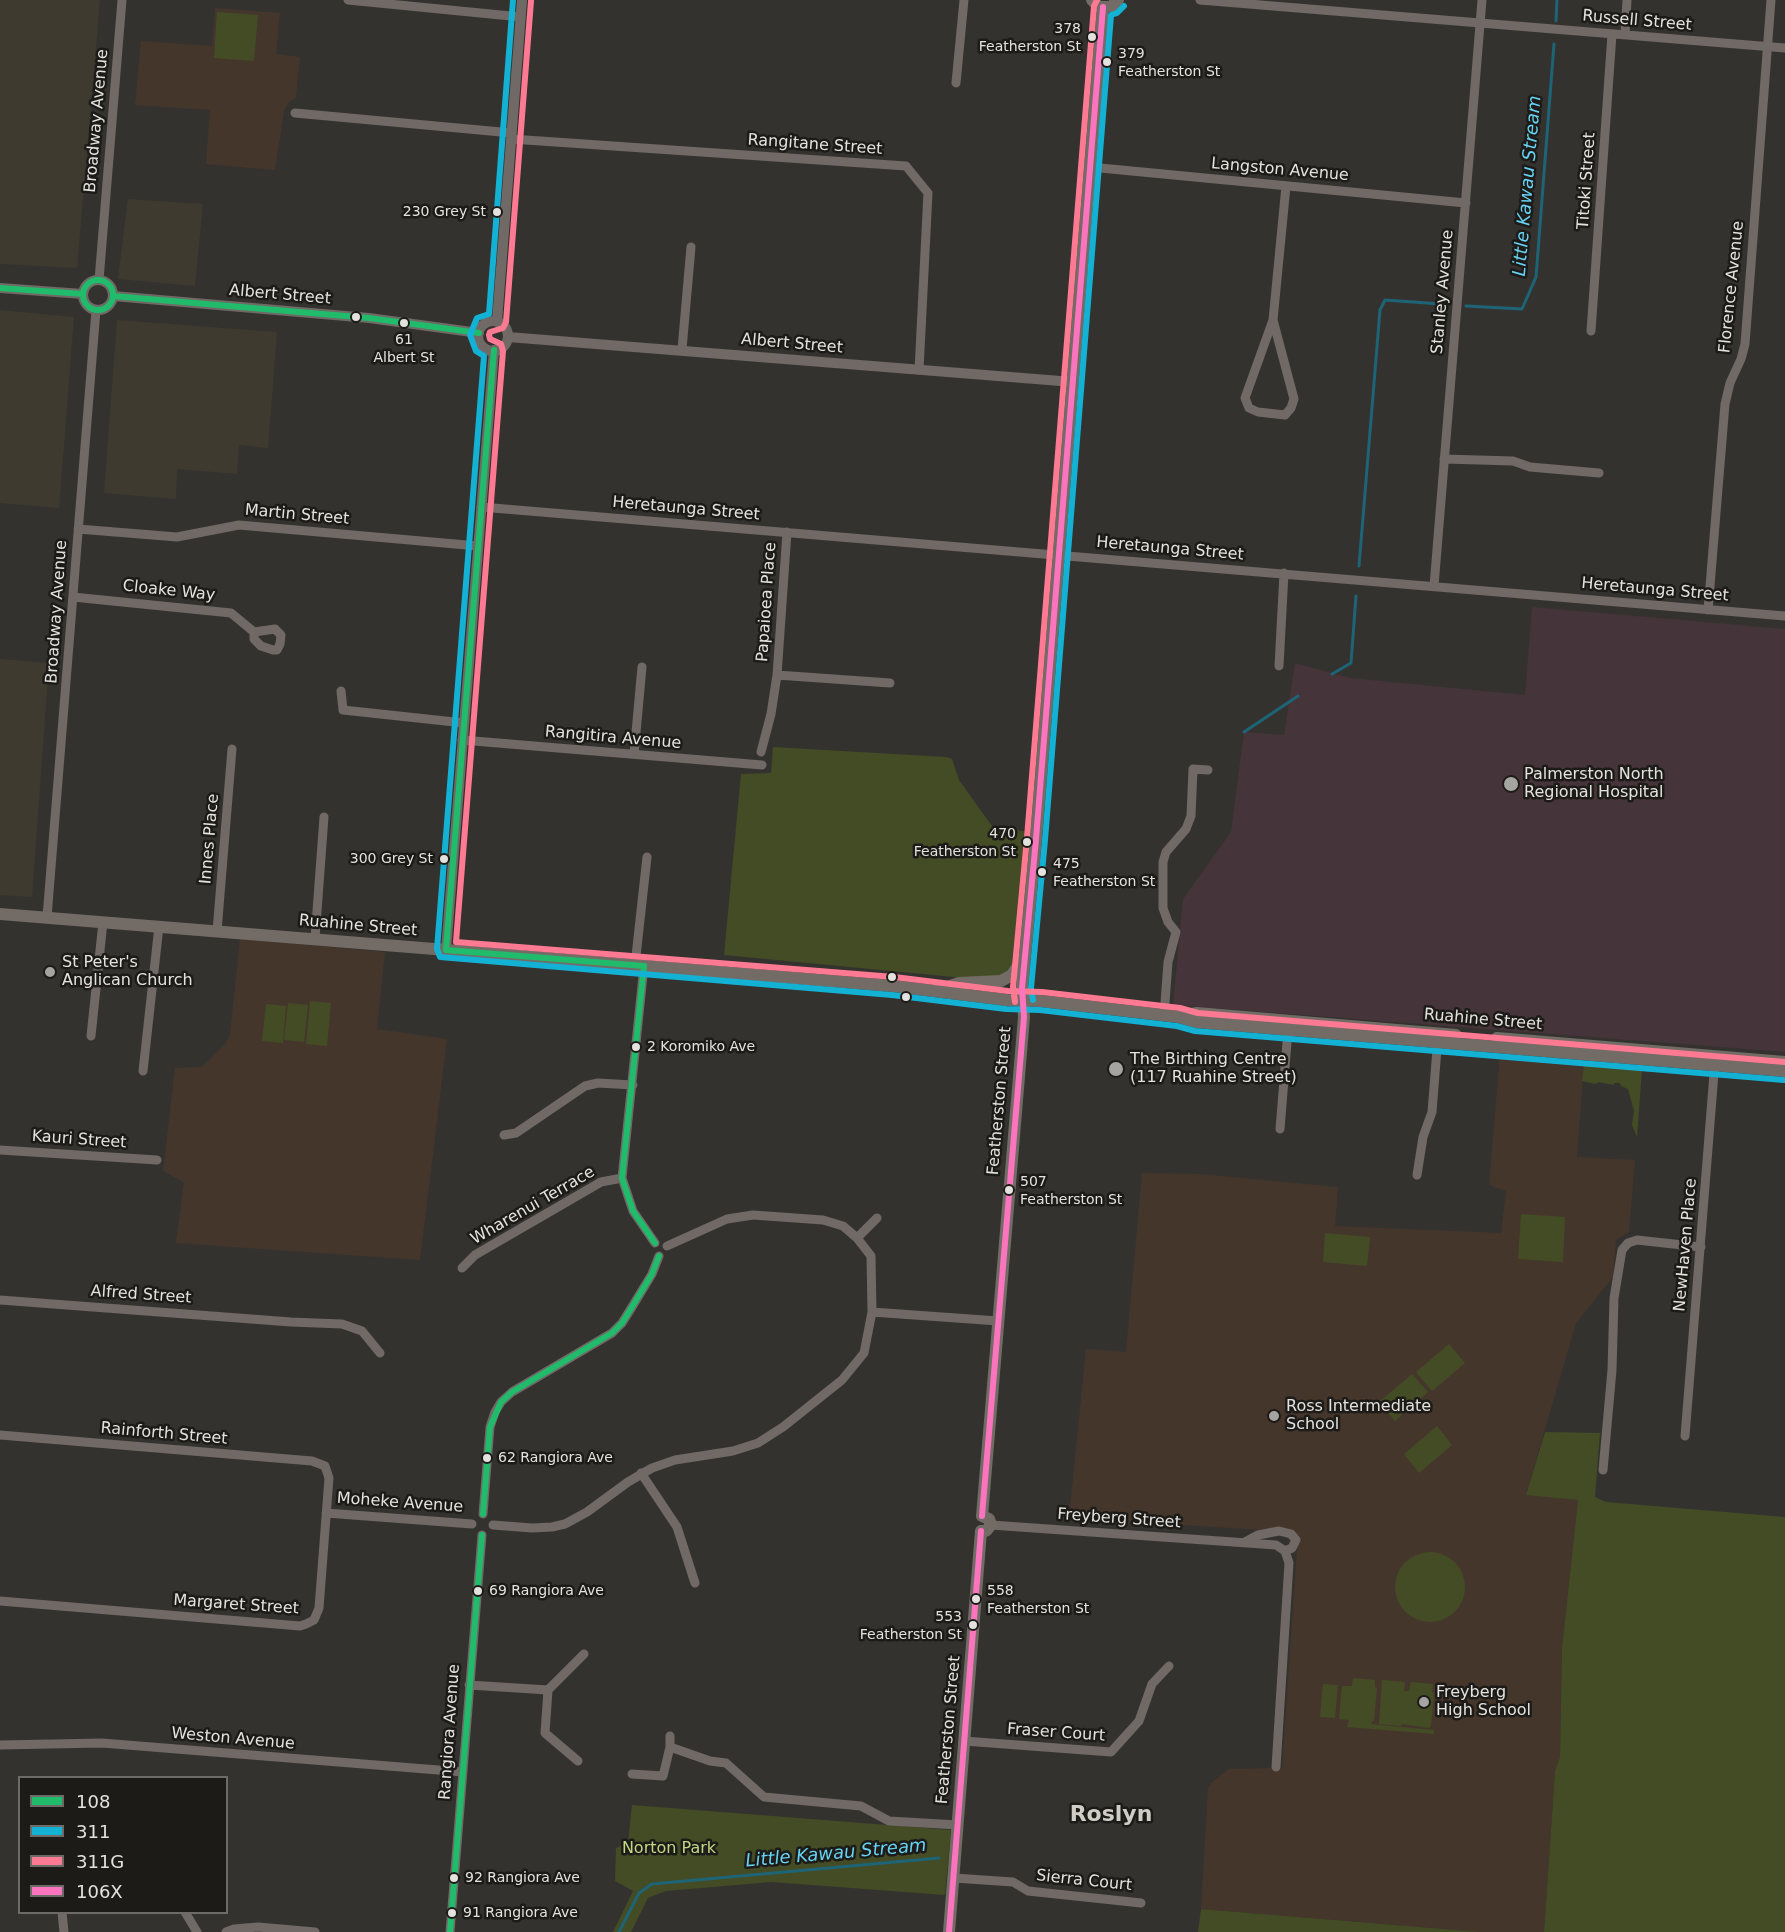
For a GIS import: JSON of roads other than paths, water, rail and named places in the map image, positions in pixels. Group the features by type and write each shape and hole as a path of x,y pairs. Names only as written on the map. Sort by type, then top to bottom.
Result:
{"main road":[{"path":"1092,0 1104,8 1112,6 1118,0"},
{"name":"Featherston Street","path":"949,1932 1024,1017 1022,987 1104,8"},
{"name":"Ruahine Street","path":"0,914 881,985 1179,1017 1196,1022 1288,1030 1438,1037"},
{"path":"936,992 959,983 1001,981 1012,975 1025,954"},
{"name":"Ruahine Street","path":"1179,1017 1197,1013 1716,1061 1785,1071"},
{"name":"Ruahine Street","path":"1716,1061 1785,1062"}],"street":[{"name":"Broadway Avenue","path":"99,280 122,0"},
{"path":"348,0 521,17"},
{"path":"497,321 522,0"},
{"path":"956,82 964,0"},
{"name":"Russell Street","path":"1200,0 1785,48"},
{"name":"Stanley Avenue","path":"1434,586 1482,0"},
{"path":"1624,34 1627,0"},
{"name":"Florence Avenue","path":"1708,610 1725,404 1730,382 1741,359 1744,344 1771,0"},
{"name":"Titoki Street","path":"1591,331 1612,34"},
{"name":"Rangitane Street","path":"295,113 512,136 906,166 928,194 919,370"},
{"name":"Langston Avenue","path":"1090,167 1466,202"},
{"path":"1273,320 1294,399 1285,415 1258,412 1249,408 1245,398 1273,320 1286,186"},
{"path":"682,350 691,246"},
{"path":"99,280 111,287 113,296 106,308 96,310 85,303 83,294 87,286 99,280"},
{"path":"0,288 83,294"},
{"name":"Albert Street","path":"113,296 369,318 479,333"},
{"name":"Broadway Avenue","path":"48,917 96,310"},
{"path":"497,321 505,327 508,337 504,346 494,350 483,346 479,333 484,324 497,321"},
{"name":"Albert Street","path":"508,337 1073,382"},
{"path":"446,950 494,350"},
{"path":"1444,459 1513,461 1530,467 1599,473"},
{"name":"Heretaunga Street","path":"481,507 1785,616"},
{"name":"Martin Street","path":"78,529 177,537 239,525 478,546"},
{"name":"Papaioea Place","path":"761,752 771,714 777,675 787,532"},
{"path":"1279,666 1284,573"},
{"name":"Cloake Way","path":"73,597 231,612 254,632"},
{"path":"634,754 642,668"},
{"name":"Papaioea Place","path":"777,675 891,683"},
{"path":"341,691 343,710 464,723"},
{"name":"Rangitira Avenue","path":"462,740 762,765"},
{"name":"Innes Place","path":"217,931 232,749"},
{"path":"1164,1016 1168,962 1176,932 1165,915 1163,862 1166,852 1186,829 1191,816 1193,769 1208,770"},
{"path":"315,938 324,817"},
{"path":"647,857 633,1085 622,1178 633,1211 656,1243"},
{"path":"91,1036 103,922"},
{"path":"143,1071 159,926"},
{"path":"1280,1129 1288,1030"},
{"path":"1417,1175 1423,1137 1432,1112 1438,1037"},
{"name":"NewHaven Place","path":"1685,1436 1716,1061"},
{"path":"504,1135 516,1133 585,1086 598,1083 633,1085"},
{"name":"Kauri Street","path":"0,1150 157,1160"},
{"name":"Wharenui Terrace","path":"462,1268 475,1255 601,1182 622,1178"},
{"path":"493,1525 532,1528 565,1524 587,1512 641,1473 675,1460 747,1447 769,1437 843,1380 864,1353 872,1312 871,1256 857,1238 843,1226 823,1220 753,1215 727,1219 667,1246"},
{"path":"857,1238 877,1218"},
{"path":"1603,1470 1612,1370 1614,1298 1622,1250 1628,1243 1637,1240 1701,1247"},
{"path":"656,1243 662,1242 667,1246"},
{"path":"656,1243 653,1251 659,1256"},
{"path":"483,1514 490,1427 501,1402 512,1392 612,1333 622,1323 632,1307 652,1274 659,1256 667,1253 667,1246"},
{"name":"Alfred Street","path":"0,1300 351,1325 362,1331 380,1353"},
{"path":"872,1312 998,1322"},
{"name":"Rainforth Street","path":"0,1435 312,1461 325,1466"},
{"name":"Margaret Street","path":"0,1601 300,1626 306,1624 314,1620 319,1608 329,1478 325,1466"},
{"path":"641,1473 677,1527 695,1583"},
{"name":"Moheke Avenue","path":"326,1513 472,1524"},
{"path":"483,1514 490,1517 493,1525 490,1531 482,1535 474,1530 472,1524 474,1518 483,1514"},
{"name":"Freyberg Street","path":"984,1524 1245,1542 1276,1545 1285,1551 1289,1563 1276,1767"},
{"name":"Freyberg Street","path":"1245,1542 1258,1535 1279,1531 1291,1534 1296,1540 1292,1548 1285,1551"},
{"name":"Rangiora Avenue","path":"450,1932 482,1535"},
{"path":"578,1761 545,1734 548,1690 584,1654"},
{"name":"Fraser Court","path":"964,1741 1111,1752 1139,1722 1152,1684 1169,1666"},
{"path":"469,1685 548,1690"},
{"path":"632,1774 663,1776 670,1747 670,1736"},
{"name":"Weston Avenue","path":"0,1745 102,1743 462,1772"},
{"path":"670,1747 710,1761 726,1762 764,1797 861,1806 889,1821 958,1825"},
{"name":"Sierra Court","path":"954,1878 1013,1882 1028,1891 1141,1903"},
{"path":"62,1914 64,1932"},
{"path":"186,1914 197,1932"},
{"path":"226,1932 258,1927 315,1932"}],"waterway":[{"path":"1556,21 1557,0"},
{"name":"Little Kawau Stream","path":"1466,306 1522,309 1536,277 1554,44"},
{"name":"Little Kawau Stream","path":"1359,566 1380,310 1385,300 1441,304"},
{"path":"1332,674 1351,663 1356,596"},
{"path":"1244,732 1298,696"},
{"name":"Little Kawau Stream","path":"619,1932 639,1893 652,1884 939,1858"}],"place":[{"name":"378 Featherston St","path":"1092,37"},
{"name":"379 Featherston St","path":"1107,62"},
{"name":"230 Grey St","path":"497,212"},
{"name":"61 Albert St","path":"404,323"},
{"name":"Palmerston North Regional Hospital","path":"1511,784"},
{"name":"470 Featherston St","path":"1027,842"},
{"name":"300 Grey St","path":"444,859"},
{"name":"475 Featherston St","path":"1042,872"},
{"name":"St Peter's Anglican Church","path":"50,972"},
{"name":"2 Koromiko Ave","path":"636,1047"},
{"name":"The Birthing Centre (117 Ruahine Street)","path":"1116,1069"},
{"name":"507 Featherston St","path":"1009,1190"},
{"name":"Ross Intermediate School","path":"1274,1416"},
{"name":"62 Rangiora Ave","path":"487,1458"},
{"name":"69 Rangiora Ave","path":"478,1591"},
{"name":"558 Featherston St","path":"976,1599"},
{"name":"553 Featherston St","path":"973,1625"},
{"name":"Freyberg High School","path":"1424,1702"},
{"name":"92 Rangiora Ave","path":"454,1878"},
{"name":"91 Rangiora Ave","path":"452,1913"}],"district":[{"name":"Roslyn","path":"1111,1815"}],"park label":[{"name":"Norton Park","path":"669,1849"}]}
